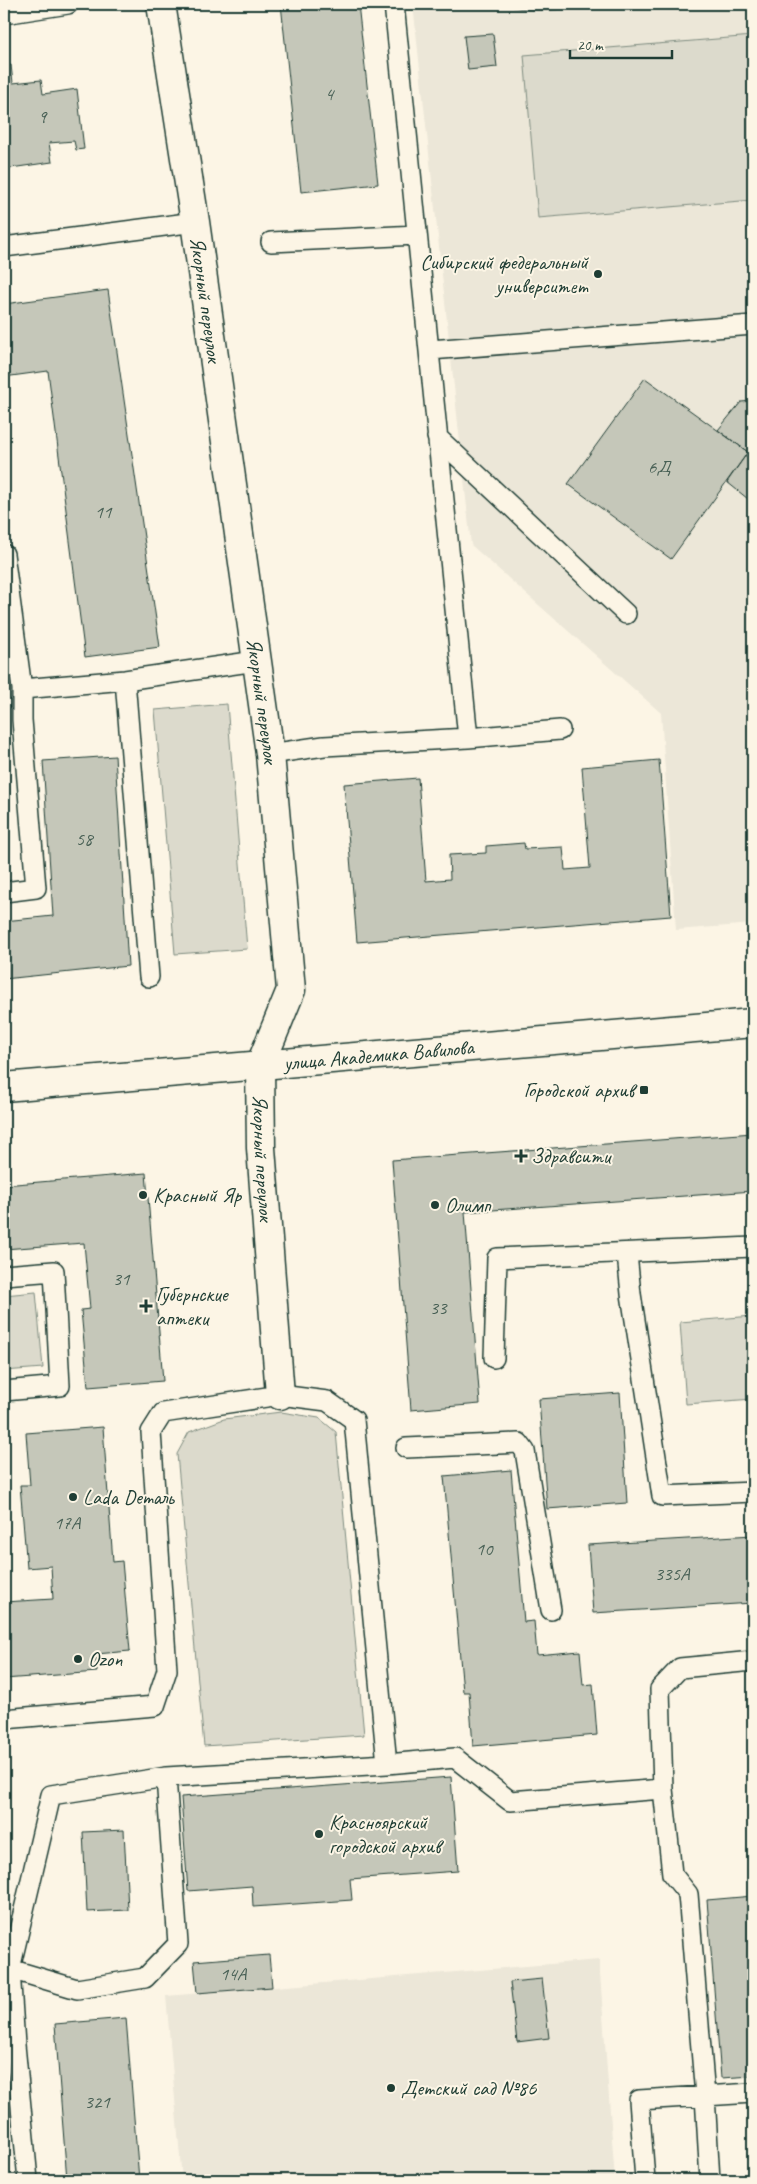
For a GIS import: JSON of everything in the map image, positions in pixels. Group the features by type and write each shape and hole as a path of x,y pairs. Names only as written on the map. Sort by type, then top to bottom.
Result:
{"street":[{"name":"Якорный переулок","path":"161,4 195,222 270,754 291,990 260,1066 261,1148 280,1396"},
{"name":"улица Академика Вавилова","path":"4,1087 370,1055 636,1035 753,1023"}],"lane":[{"path":"4,14 68,4"},
{"path":"394,4 468,738"},
{"path":"4,247 195,222"},
{"path":"270,242 417,235"},
{"path":"430,350 753,325"},
{"path":"437,438 626,614"},
{"path":"4,554 22,689 22,720 36,888 4,892"},
{"path":"22,689 125,680 256,661"},
{"path":"125,680 149,977"},
{"path":"270,754 324,746 468,738 560,730"},
{"path":"494,1358 497,1258 626,1254 753,1247"},
{"path":"626,1254 662,1496 753,1492"},
{"path":"4,1275 54,1270 60,1386 4,1391"},
{"path":"4,1719 155,1706 167,1670 151,1432 163,1413 280,1396 327,1401 354,1420 387,1764"},
{"path":"406,1448 519,1444 525,1451 551,1610"},
{"path":"710,2180 688,1894 672,1874 663,1788 660,1689 680,1668 753,1661"},
{"path":"28,2180 9,2045 10,1969 51,1795 166,1777 387,1764 455,1758 510,1801 663,1788"},
{"path":"10,1969 77,1989 145,1978 178,1944 166,1777"},
{"path":"645,2180 639,2100 753,2093"}],"shaded area":[{"name":"Сибирский федеральный университет","path":"413,4 753,4 753,924 676,930 661,713 471,545"},
{"path":"504,4 600,4 540,10"},
{"path":"753,36 753,200 538,218 524,55"},
{"path":"227,704 247,949 175,954 155,710"},
{"path":"36,1292 43,1368 4,1371 4,1295"},
{"path":"753,1316 753,1399 686,1404 680,1322"},
{"path":"281,1412 319,1418 336,1432 364,1735 204,1746 177,1454 189,1432 224,1419"},
{"name":"Детский сад №86","path":"599,1960 615,2180 182,2180 166,1996"}],"building":[{"path":"281,4 358,4 378,184 301,192"},
{"path":"493,34 497,67 468,70 464,36"},
{"path":"11,65 13,83 41,80 43,94 77,89 84,149 76,150 74,141 49,143 52,162 4,169 4,66"},
{"path":"108,290 160,647 85,657 48,371 4,377 4,304"},
{"path":"645,378 748,452 671,559 568,484"},
{"path":"753,401 753,503 727,482 748,452 718,430 741,402"},
{"path":"115,756 128,966 4,979 4,921 53,916 43,761"},
{"path":"659,760 671,916 357,942 344,784 418,778 426,881 450,879 449,855 486,853 486,846 524,843 525,849 563,847 565,870 590,868 582,767"},
{"path":"753,1133 753,1191 465,1212 480,1404 411,1410 392,1160"},
{"path":"146,1173 163,1381 88,1387 81,1310 90,1309 84,1243 4,1249 4,1185"},
{"path":"620,1393 627,1503 547,1509 539,1399"},
{"path":"103,1427 113,1562 122,1561 130,1651 96,1654 97,1672 4,1679 4,1602 53,1599 51,1566 27,1568 20,1485 30,1485 26,1433"},
{"path":"511,1470 524,1622 534,1621 537,1655 580,1651 583,1685 593,1684 597,1735 473,1746 469,1692 463,1692 444,1476"},
{"path":"753,1535 753,1603 593,1613 588,1545"},
{"name":"Красноярский городской архив","path":"451,1777 458,1871 350,1879 352,1900 253,1907 252,1886 188,1891 181,1797"},
{"path":"124,1830 128,1910 87,1912 83,1832"},
{"path":"753,1896 753,2076 721,2078 707,1900"},
{"path":"269,1955 272,1987 197,1993 194,1961"},
{"path":"542,1979 549,2038 517,2042 510,1982"},
{"path":"126,2018 139,2180 67,2180 55,2024"}],"place":[{"name":"Сибирский федеральный университет","path":"598,274"},
{"name":"Городской архив","path":"644,1090"},
{"name":"Здравсити","path":"521,1156"},
{"name":"Красный Яр","path":"143,1195"},
{"name":"Олимп","path":"435,1205"},
{"name":"Губернские аптеки","path":"146,1306"},
{"name":"Lada Dеталь","path":"73,1497"},
{"name":"Ozon","path":"78,1659"},
{"name":"Красноярский городской архив","path":"319,1834"},
{"name":"Детский сад №86","path":"391,2088"}]}
